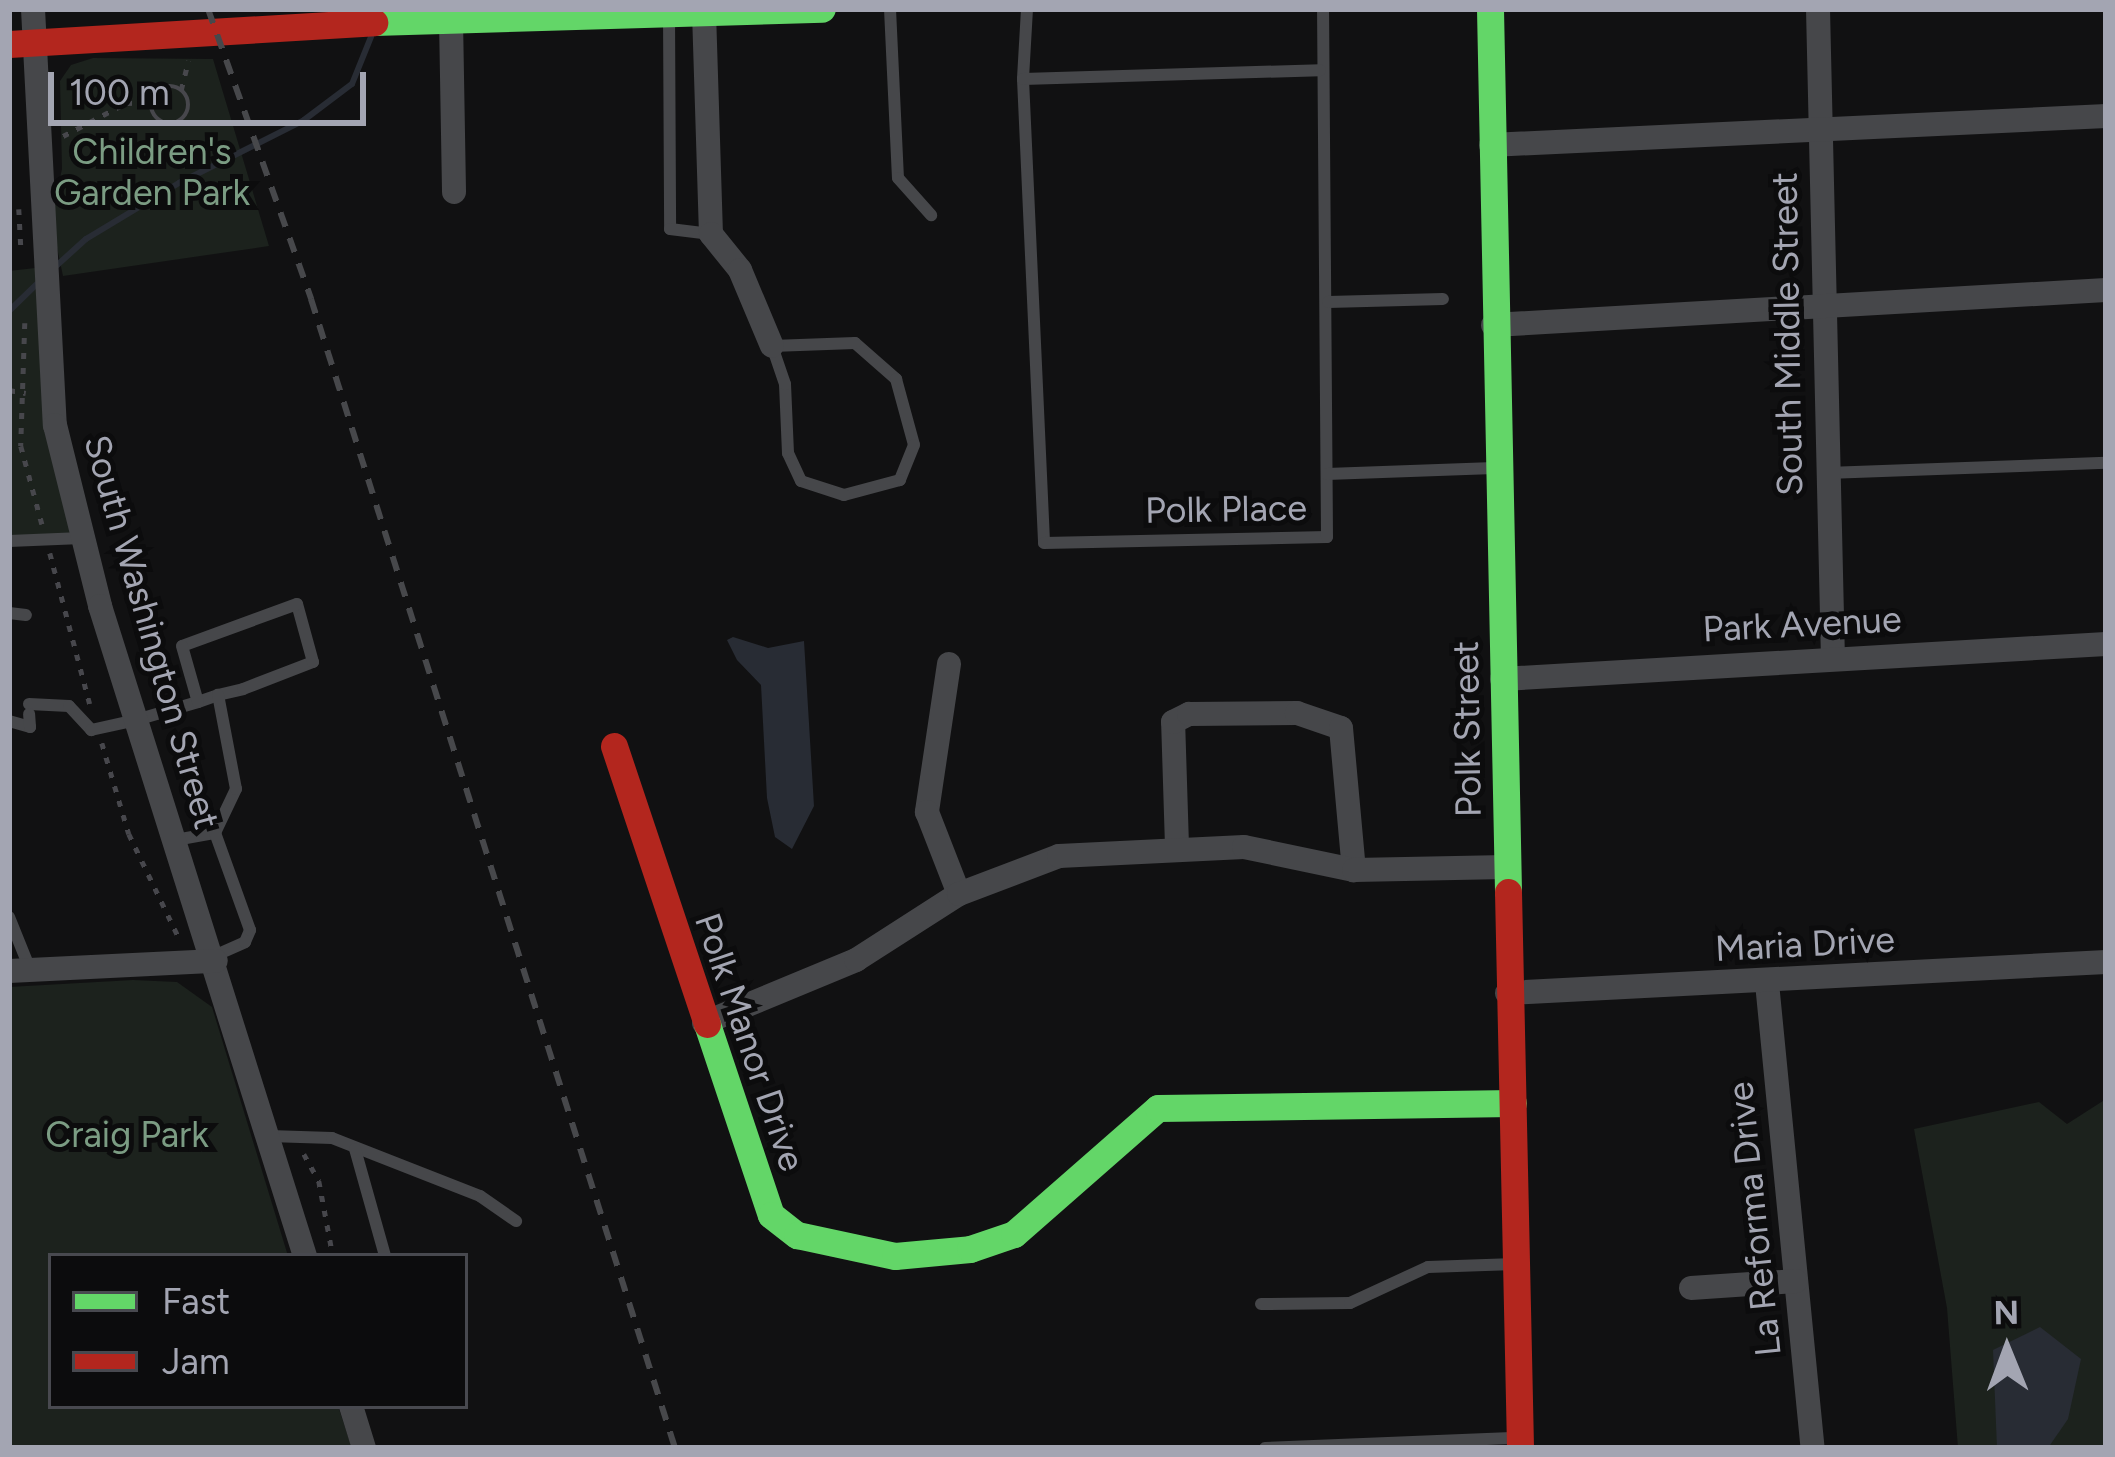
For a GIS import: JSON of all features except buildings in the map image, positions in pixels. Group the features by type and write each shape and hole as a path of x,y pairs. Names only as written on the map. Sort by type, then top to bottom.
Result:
{"street":[{"name":"South Washington Street","path":"33,9 22,44 55,425 82,538 136,720 215,958 304,1253"},
{"path":"22,44 543,13 822,9"},
{"name":"Polk Street","path":"1490,9 1495,468 1519,1443"},
{"name":"South Middle Street","path":"1818,9 1819,308 1833,658"},
{"path":"704,13 711,234 740,270 772,346"},
{"path":"451,19 454,192"},
{"path":"1491,145 2106,116"},
{"path":"1493,325 2106,290"},
{"name":"Park Avenue","path":"1502,680 2106,644"},
{"path":"949,664 927,812 959,894"},
{"path":"1177,846 1173,722 1189,714 1297,713 1341,728 1354,870"},
{"name":"Polk Manor Drive","path":"614,746 771,1215 835,1248 895,1256 970,1249 1014,1234 1158,1108 1513,1103"},
{"path":"704,1023 856,960 959,894 1059,856 1177,846 1244,847 1354,870 1506,867"},
{"path":"20,970 215,958"},
{"name":"Maria Drive","path":"1508,993 2106,962"},
{"name":"La Reforma Drive","path":"1767,983 1813,1448"},
{"path":"1691,1288 1796,1281"},
{"path":"352,1409 364,1448"}],"lane":[{"path":"890,9 898,178 931,215"},
{"name":"Polk Place","path":"1027,9 1023,79 1044,543 1327,537 1323,9"},
{"path":"669,13 670,229 711,234"},
{"path":"1023,79 1320,70"},
{"path":"1328,302 1443,299"},
{"path":"855,343 877,358 909,410 914,445 900,481 844,495 801,482 788,453 784,384 772,346 855,343"},
{"path":"1826,473 2106,463"},
{"path":"1327,474 1495,468"},
{"path":"9,541 82,538"},
{"path":"9,722 30,727 29,709 69,706 98,728 198,702 313,662 297,604 182,646 198,702"},
{"path":"9,613 26,615"},
{"path":"215,958 245,942 250,930 215,833 236,789 218,695"},
{"path":"175,840 215,833"},
{"path":"9,917 20,970"},
{"path":"269,1136 332,1138 480,1196 516,1221"},
{"path":"355,1149 384,1253"},
{"path":"1261,1304 1350,1303 1429,1267 1516,1264"},
{"path":"1265,1448 1519,1443"}],"path":[{"path":"152,102 162,122 180,121 189,106 181,90 188,59 176,58"},
{"path":"61,138 126,103 152,102 163,88 181,90"},
{"path":"60,124 61,153"},
{"path":"25,321 21,446 129,834 179,938"},
{"path":"9,390 26,393"}],"green space":[{"name":"Children's Garden Park","path":"93,58 213,59 269,246 63,276 51,219 62,169 60,81 71,65"},
{"path":"35,268 82,538 9,541 9,271"},
{"name":"Craig Park","path":"177,982 212,1007 287,1253 48,1253 48,1409 339,1409 352,1448 9,1448 9,987"},
{"path":"2106,1099 2106,1448 1958,1448 1947,1308 1914,1129 2039,1102 2067,1124"}],"shaded area":[{"path":"733,637 768,648 804,641 814,806 792,849 775,837 767,798 761,685 737,660 727,640"},
{"path":"2040,1327 2081,1359 2068,1419 2048,1448 1997,1448 1993,1350"}],"waterway":[{"path":"55,267 86,239 179,183 304,120 352,84 371,37"},
{"path":"9,311 41,280"}],"railway":[{"path":"208,9 311,299 675,1448"}],"traffic: fast":[{"path":"374,22 822,9"},
{"path":"1490,9 1508,892"},
{"path":"707,1024 771,1215 797,1235 895,1256 970,1249 1014,1234 1158,1108 1513,1103"}],"traffic: jam":[{"path":"9,44 374,22"},
{"path":"614,746 707,1024"},
{"path":"1508,892 1520,1448"}]}
